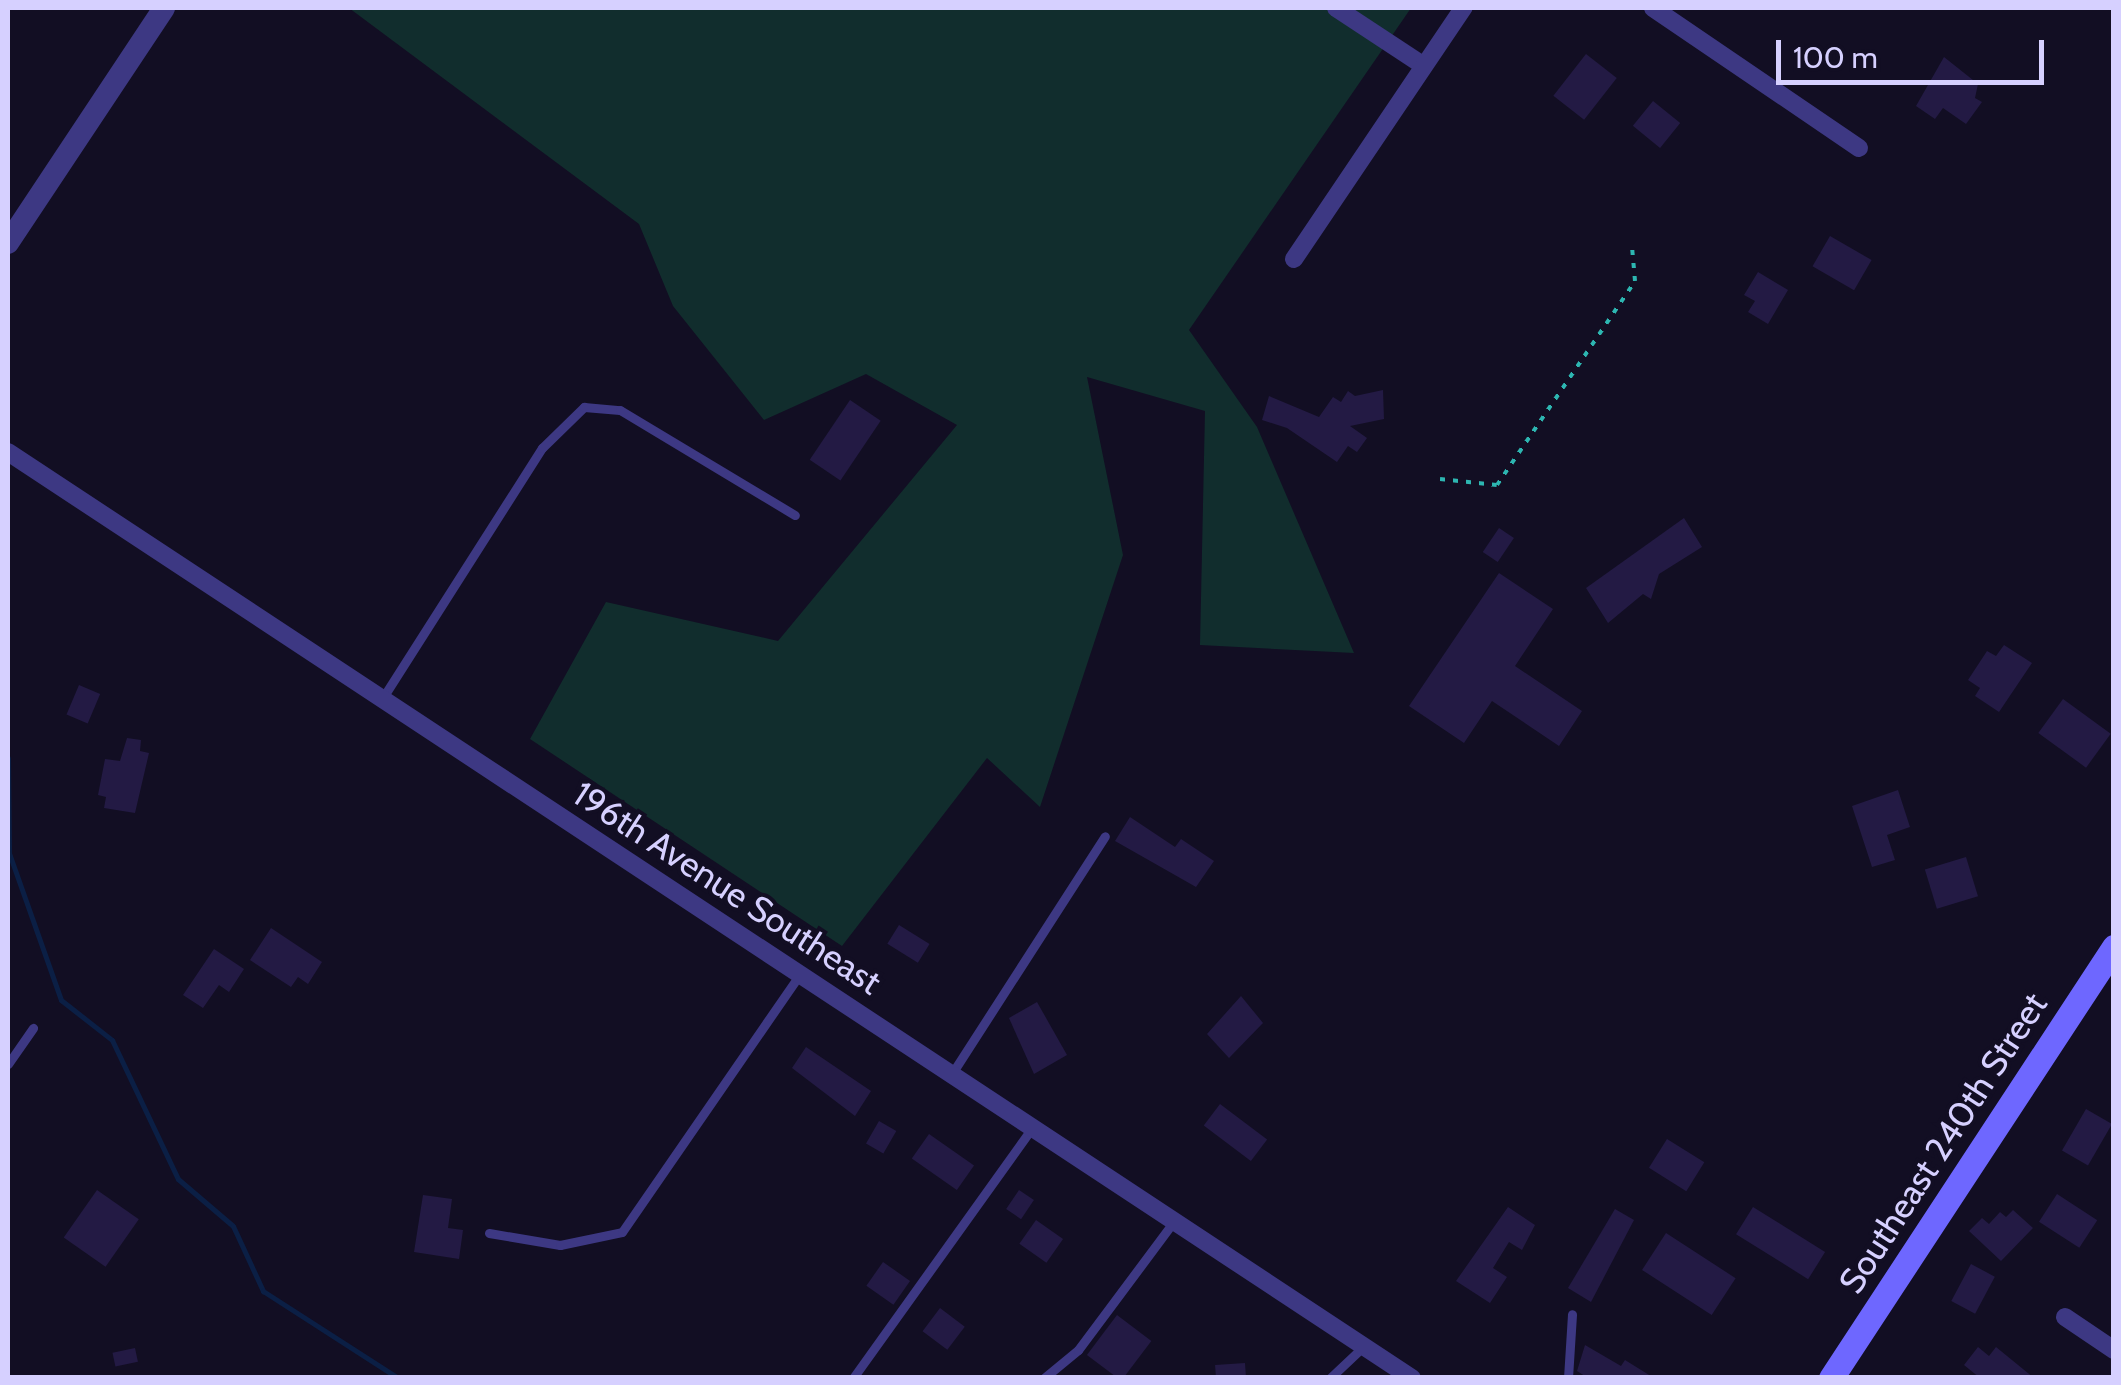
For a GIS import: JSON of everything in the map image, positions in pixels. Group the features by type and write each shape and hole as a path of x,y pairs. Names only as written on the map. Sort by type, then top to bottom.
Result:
{"main road":[{"name":"Southeast 240th Street","path":"1831,1378 2114,946"}],"street":[{"path":"8,243 164,8"},
{"path":"1336,8 1424,66"},
{"path":"1294,259 1463,8"},
{"path":"1653,8 1860,148"},
{"name":"196th Avenue Southeast","path":"8,452 1412,1378"},
{"path":"2065,1318 2114,1350"}],"lane":[{"path":"382,699 542,448 584,407 620,410 795,514"},
{"path":"951,1075 1106,836"},
{"path":"489,1233 560,1245 622,1232 799,975"},
{"path":"8,1064 34,1028"},
{"path":"852,1378 1032,1128"},
{"path":"1044,1378 1078,1350 1174,1221"},
{"path":"1568,1378 1572,1314"},
{"path":"1330,1378 1364,1346"}],"path":[{"path":"1440,480 1497,485 1636,281 1632,249"}],"green space":[{"path":"349,8 1411,8 1189,330 1257,427 1354,653 1200,645 1205,411 1087,377 1123,555 1040,807 987,758 842,946 530,739 606,602 778,641 957,425 866,374 764,420 673,306 639,224"}],"building":[{"path":"1586,54 1617,78 1584,120 1553,96"},
{"path":"1944,57 1978,84 1975,98 1982,102 1966,124 1943,108 1935,119 1916,106"},
{"path":"1653,101 1680,123 1660,148 1633,126"},
{"path":"1830,236 1872,260 1854,290 1812,266"},
{"path":"1758,272 1788,290 1768,324 1748,312 1755,301 1744,295"},
{"path":"1383,390 1384,419 1350,426 1367,438 1357,452 1348,446 1337,462 1287,428 1262,420 1269,396 1319,417 1333,397 1341,402 1348,391 1355,396"},
{"path":"850,400 881,421 840,480 810,460"},
{"path":"1684,518 1702,547 1659,574 1651,599 1643,594 1608,623 1586,588"},
{"path":"1499,528 1514,538 1498,562 1483,552"},
{"path":"1499,573 1553,609 1515,666 1582,711 1559,746 1492,701 1464,743 1409,706"},
{"path":"2004,645 2032,663 1999,712 1975,696 1980,688 1968,680 1987,651 1996,656"},
{"path":"79,685 100,694 88,723 66,714"},
{"path":"2063,699 2111,734 2086,768 2038,733"},
{"path":"127,738 141,740 140,751 149,753 135,813 104,808 106,797 98,795 105,759 120,761"},
{"path":"1898,790 1910,827 1887,835 1895,860 1872,867 1852,806"},
{"path":"1130,817 1175,847 1181,839 1214,861 1196,887 1115,841"},
{"path":"1966,857 1978,896 1937,909 1925,870"},
{"path":"899,925 930,944 918,963 887,944"},
{"path":"271,928 322,962 308,984 298,977 291,987 250,960"},
{"path":"214,949 244,969 229,992 219,985 203,1008 183,995"},
{"path":"1241,996 1263,1023 1229,1058 1207,1034"},
{"path":"1037,1002 1067,1055 1034,1074 1009,1018"},
{"path":"806,1047 871,1091 855,1116 792,1068"},
{"path":"1220,1104 1267,1140 1251,1161 1204,1126"},
{"path":"2086,1109 2112,1124 2088,1166 2062,1151"},
{"path":"879,1121 896,1131 883,1154 866,1144"},
{"path":"929,1134 974,1166 957,1190 912,1159"},
{"path":"1667,1139 1704,1162 1686,1191 1649,1168"},
{"path":"97,1190 139,1219 106,1267 64,1238"},
{"path":"1019,1190 1034,1200 1021,1219 1006,1209"},
{"path":"2057,1194 2097,1220 2079,1248 2039,1222"},
{"path":"423,1195 452,1199 448,1228 463,1230 459,1259 414,1252"},
{"path":"1508,1207 1535,1225 1522,1250 1509,1242 1493,1268 1507,1277 1490,1303 1456,1281"},
{"path":"1753,1207 1825,1252 1808,1279 1736,1234"},
{"path":"1615,1209 1634,1220 1591,1302 1568,1288"},
{"path":"2013,1210 2033,1228 2001,1261 1969,1231 1982,1218 1989,1224 2000,1212 2006,1217"},
{"path":"1036,1220 1063,1239 1046,1263 1019,1244"},
{"path":"1666,1233 1736,1278 1712,1315 1642,1270"},
{"path":"883,1262 910,1281 893,1305 866,1286"},
{"path":"1971,1264 1995,1277 1975,1314 1951,1301"},
{"path":"940,1308 965,1327 947,1350 923,1331"},
{"path":"1117,1315 1151,1341 1123,1378 1118,1378 1087,1355"},
{"path":"1585,1345 1621,1366 1625,1360 1654,1378 1588,1378 1577,1371"},
{"path":"1978,1347 1989,1356 1996,1347 2034,1378 1980,1378 1964,1365"},
{"path":"135,1348 138,1362 115,1366 113,1353"},
{"path":"1245,1363 1246,1378 1216,1378 1215,1365"}],"waterway":[{"path":"8,758 9,853 61,1000 112,1040 178,1179 233,1226 263,1291 398,1378"}]}
